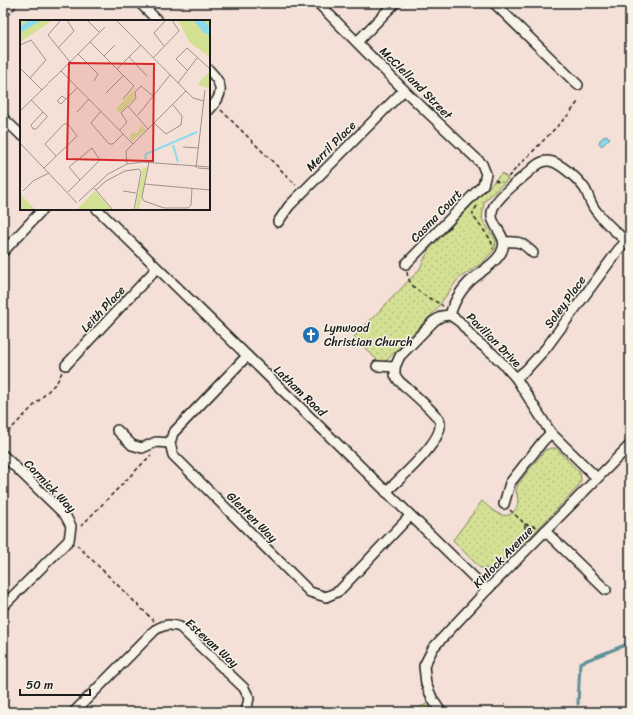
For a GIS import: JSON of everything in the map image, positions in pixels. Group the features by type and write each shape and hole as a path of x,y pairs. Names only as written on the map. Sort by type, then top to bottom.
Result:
{"street":[{"path":"140,3 157,20"},
{"name":"McClelland Street","path":"318,3 404,90 482,164 486,174 484,181"},
{"path":"357,42 395,3"},
{"path":"494,3 578,85"},
{"path":"210,71 217,77 221,92 212,107"},
{"name":"Merril Place","path":"278,222 289,206 302,192 404,90"},
{"path":"3,118 20,134"},
{"path":"450,315 455,299 478,274 490,266 501,253 504,242 500,232 494,226 491,216 494,206 507,190 538,164 547,161 555,163 578,181 586,190 591,205 595,210 628,239"},
{"name":"Casma Court","path":"406,264 484,181"},
{"path":"3,252 43,210"},
{"name":"Latham Road","path":"98,210 487,590"},
{"name":"Soley Place","path":"516,378 526,370 546,348 628,239"},
{"path":"504,242 520,242 533,253"},
{"name":"Leith Place","path":"66,365 157,268"},
{"name":"Pavilion Drive","path":"394,367 400,356 434,321 442,316 450,315 460,322 474,339 492,353 516,378 551,433 597,478"},
{"path":"117,430 132,445 142,448 156,442 170,443 173,433 247,356"},
{"path":"377,366 394,367 395,375 399,381 433,413 439,420 440,425 437,437 428,450 386,492"},
{"path":"504,504 510,483 551,433"},
{"name":"Glenten Way","path":"170,443 173,455 310,592 315,594 326,597 339,591 410,516"},
{"name":"Kinlock Avenue","path":"441,712 433,700 426,684 424,666 433,648 487,590 630,445"},
{"name":"Carmick Way","path":"3,455 65,515 71,526 69,540"},
{"path":"546,531 606,590"},
{"path":"3,606 69,540"},
{"name":"Estevan Way","path":"160,627 169,624 180,627 244,688 249,698 246,712"},
{"path":"74,712 155,630 160,627"},
{"name":"Kinlock Avenue","path":"433,700 434,712"}],"path":[{"path":"3,20 20,3"},
{"path":"484,181 493,179 499,182 503,181 569,114 578,102"},
{"path":"212,107 302,192"},
{"path":"406,264 408,277 416,290 422,295 444,306"},
{"path":"3,437 57,382 66,365"},
{"path":"71,526 78,528 83,525 153,453"},
{"path":"504,504 525,524 526,537 520,551 523,554"},
{"path":"69,540 80,548 160,627"},
{"path":"505,704 505,712"}],"green space":[{"path":"502,173 508,179 484,202 482,219 496,240 495,249 482,263 458,279 435,311 382,365 354,337 419,270 429,250"},
{"path":"556,448 580,473 581,480 578,487 529,538 493,569 480,568 453,540 482,501 497,513 502,515 510,514 514,511 518,502 516,491 518,484 545,450"},
{"path":"427,704 430,712 409,712"}],"water":[{"path":"606,135 610,138 602,146 599,143 600,140"}],"waterway":[{"path":"578,704 580,663 630,643"}],"place":[{"name":"Lynwood Christian Church","path":"311,335"}]}
